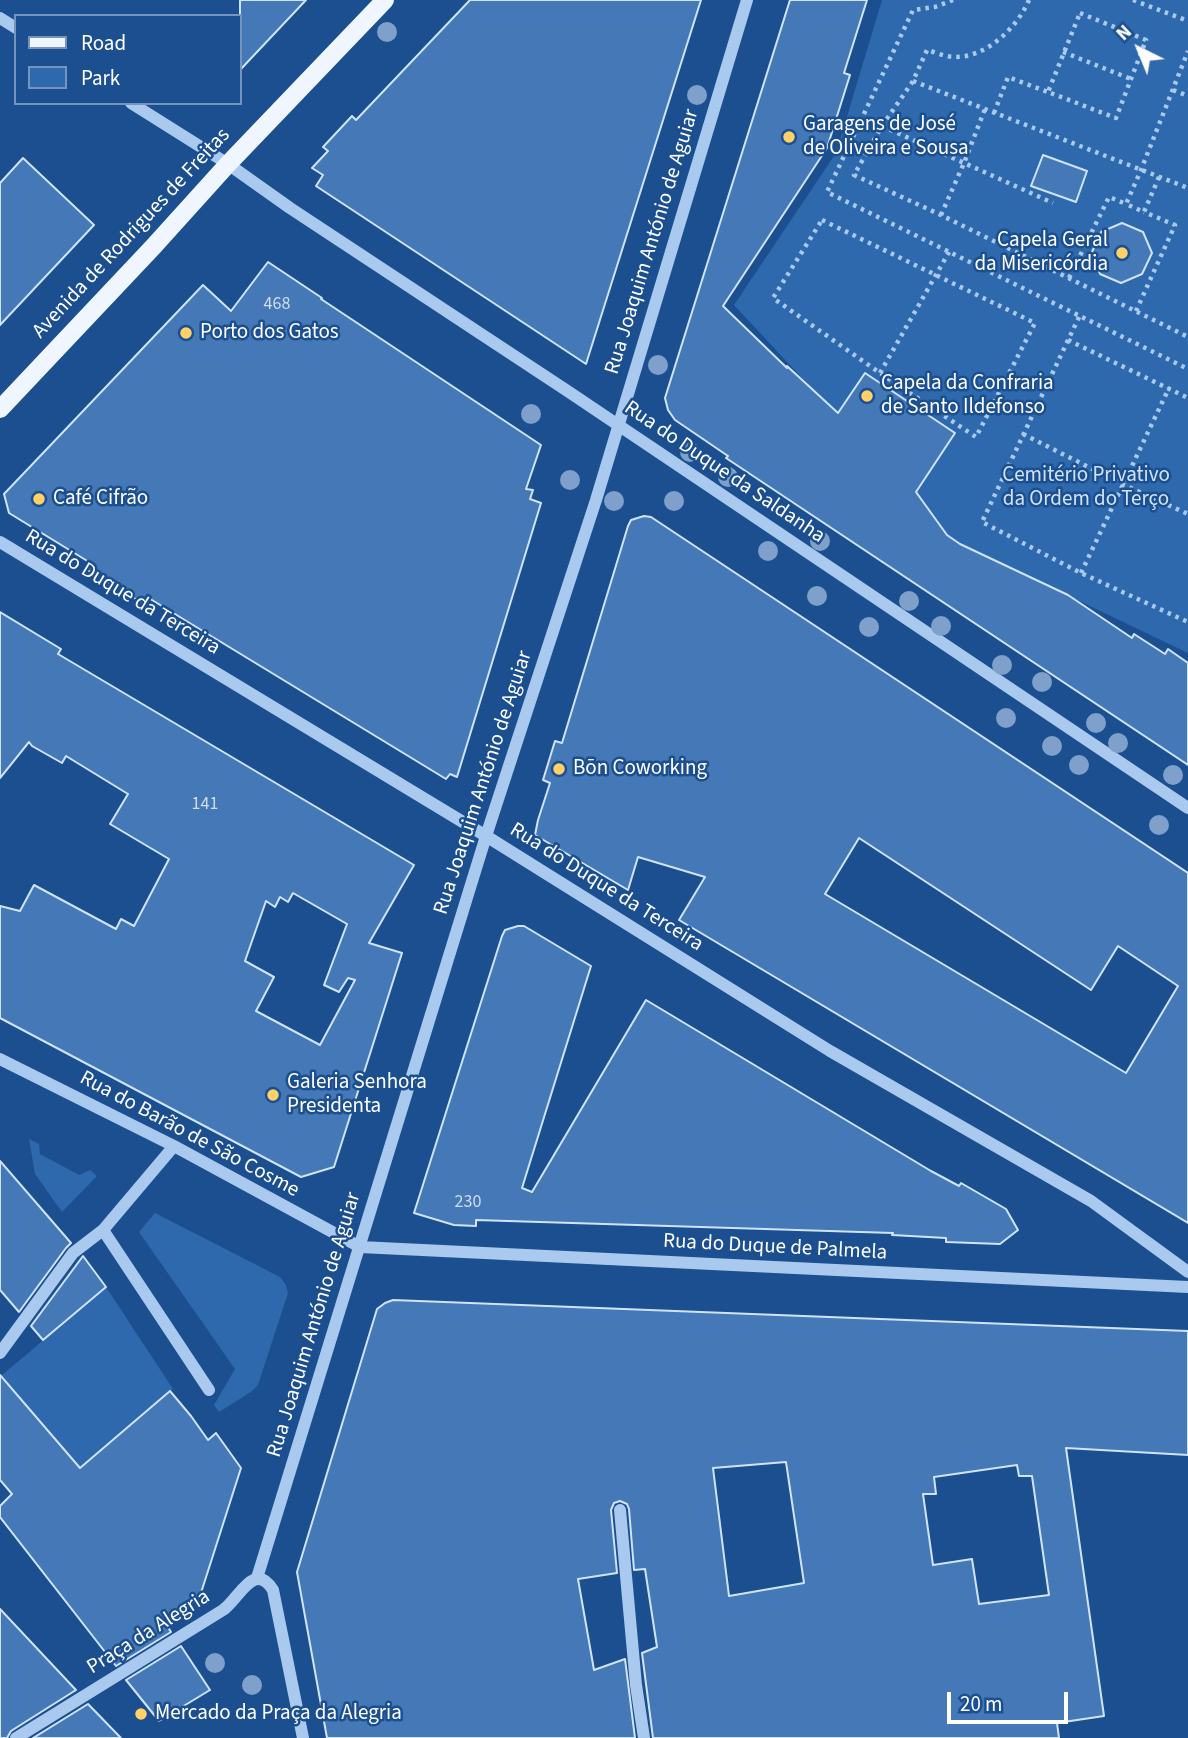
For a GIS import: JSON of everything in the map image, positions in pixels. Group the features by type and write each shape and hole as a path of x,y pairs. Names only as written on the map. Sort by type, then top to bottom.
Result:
{"main road":[{"name":"Avenida de Rodrigues de Freitas","path":"0,409 385,0"}],"street":[{"name":"Rua Joaquim António de Aguiar","path":"257,1578 486,836 596,500 747,0"},
{"name":"Rua do Duque da Saldanha","path":"134,105 228,164 289,208 618,424 1188,808"},
{"name":"Rua do Duque da Terceira","path":"0,542 486,836 830,1051 1091,1201 1188,1272"},
{"name":"Rua do Barão de São Cosme","path":"0,1059 174,1146 360,1247"},
{"path":"0,1353 72,1253 103,1230 174,1146"},
{"path":"103,1230 209,1390"},
{"name":"Rua do Duque de Palmela","path":"360,1247 1188,1287"},
{"path":"620,1510 636,1685 644,1738"},
{"path":"257,1578 263,1579 273,1590 303,1738"},
{"name":"Praça da Alegria","path":"16,1738 231,1605 250,1582 257,1578"}],"path":[{"path":"953,0 935,7 913,10 827,192 1188,369"},
{"path":"1030,0 1012,26 995,43 975,53 953,57 927,50 913,80 854,175 1188,337"},
{"path":"1133,0 1188,21"},
{"path":"994,113 1008,76 1048,92 1116,118 1146,40 1080,13 1048,92"},
{"path":"1126,204 1188,51"},
{"path":"1063,52 1131,79"},
{"path":"913,80 1188,188"},
{"path":"1173,90 1188,96"},
{"path":"941,215 985,109"},
{"path":"882,126 1053,203"},
{"path":"1144,212 1159,177"},
{"path":"1069,278 1109,197 1175,225 1136,311"},
{"path":"822,220 1035,323 976,437 880,373 773,298 822,220"},
{"path":"880,373 949,252"},
{"path":"1079,317 982,522 1081,573 1187,620"},
{"path":"1068,340 1188,397"},
{"path":"1081,573 1169,388"},
{"path":"1023,434 1188,514"}],"green space":[{"name":"Cemitério Privativo da Ordem do Terço","path":"882,0 1188,0 1188,653 946,535 916,492 815,392 734,305 836,153"},
{"path":"29,1139 39,1144 40,1154 79,1175 90,1170 97,1176 62,1212 35,1174"},
{"path":"155,1213 280,1277 286,1285 288,1293 258,1385 219,1412 214,1405 235,1369 139,1232"},
{"path":"106,1287 173,1389 74,1474 54,1438 1,1376"}],"building":[{"path":"240,0 306,0 242,68"},
{"path":"470,0 701,0 586,364 316,186 323,175 312,168 328,151 323,147 352,116 356,120"},
{"path":"790,0 867,0 844,73 850,75 827,148 723,306 838,413 865,373 955,433 916,492 947,535 960,544 1068,595 1132,638 1134,634 1165,654 1168,649 1188,663 1188,765 726,458 728,456 675,420 668,410 665,398"},
{"path":"1043,155 1087,171 1076,202 1031,186"},
{"path":"23,158 94,225 0,325 0,183"},
{"name":"Capela Geral da Misericórdia","path":"1122,223 1143,232 1152,253 1142,274 1121,283 1100,274 1092,252 1101,232"},
{"path":"268,262 541,445 526,489 533,490 530,499 541,503 457,777 450,774 446,779 147,597 144,604 84,568 89,562 9,513 4,494 203,285 231,311"},
{"path":"651,517 1188,873 1188,1223 679,920 705,877 638,857 628,890 535,835 550,783 543,780 555,741 562,743 631,520","holes":["859,838 1091,990 1118,946 1178,986 1126,1073 825,894"]},
{"path":"0,612 61,649 58,654 414,865 369,943 402,953 334,1167 301,1177 0,1018 0,906 20,911 34,885 116,929 121,919 134,926 169,859 110,824 128,794 66,756 62,763 29,742 0,778","holes":["293,893 347,924 324,985 339,992 348,978 355,980 320,1045 256,1011 274,977 245,961 266,901 275,907 280,897 288,902"]},
{"path":"524,926 591,966 522,1188 532,1192 646,1000 931,1171 959,1186 961,1183 1006,1209 1018,1230 1000,1244 946,1242 946,1238 892,1235 893,1233 476,1220 476,1226 454,1225 414,1213 502,936 505,930"},
{"path":"0,1161 71,1243 19,1312 0,1290"},
{"path":"83,1256 106,1287 43,1340 31,1326"},
{"path":"393,1300 1188,1331 1188,1455 1066,1448 1104,1716 1057,1723 1059,1738 653,1738 642,1653 657,1647 645,1569 634,1570 629,1509 627,1504 620,1501 614,1503 611,1510 617,1573 578,1579 594,1670 625,1659 635,1738 327,1738 297,1572 377,1309","holes":["786,1462 804,1583 729,1596 713,1468","1017,1465 1019,1476 1032,1476 1049,1595 979,1604 972,1559 933,1565 923,1494 936,1494 934,1477"]},
{"path":"0,1375 80,1468 170,1391 208,1440 216,1433 241,1468 200,1596 163,1619 171,1632 116,1666 0,1517 0,1506 12,1494 0,1480"},
{"path":"0,1609 76,1690 11,1731 7,1738 0,1738"},
{"path":"181,1646 210,1690 159,1721 126,1680"},
{"path":"88,1704 121,1738 33,1738"}],"place":[{"name":"Garagens de José de Oliveira e Sousa","path":"789,137"},
{"name":"Capela Geral da Misericórdia","path":"1122,253"},
{"name":"Porto dos Gatos","path":"186,333"},
{"name":"Capela da Confraria de Santo Ildefonso","path":"867,396"},
{"name":"Café Cifrão","path":"39,499"},
{"name":"Bōn Coworking","path":"559,769"},
{"name":"Galeria Senhora Presidenta","path":"273,1095"},
{"name":"Mercado da Praça da Alegria","path":"141,1714"}]}
